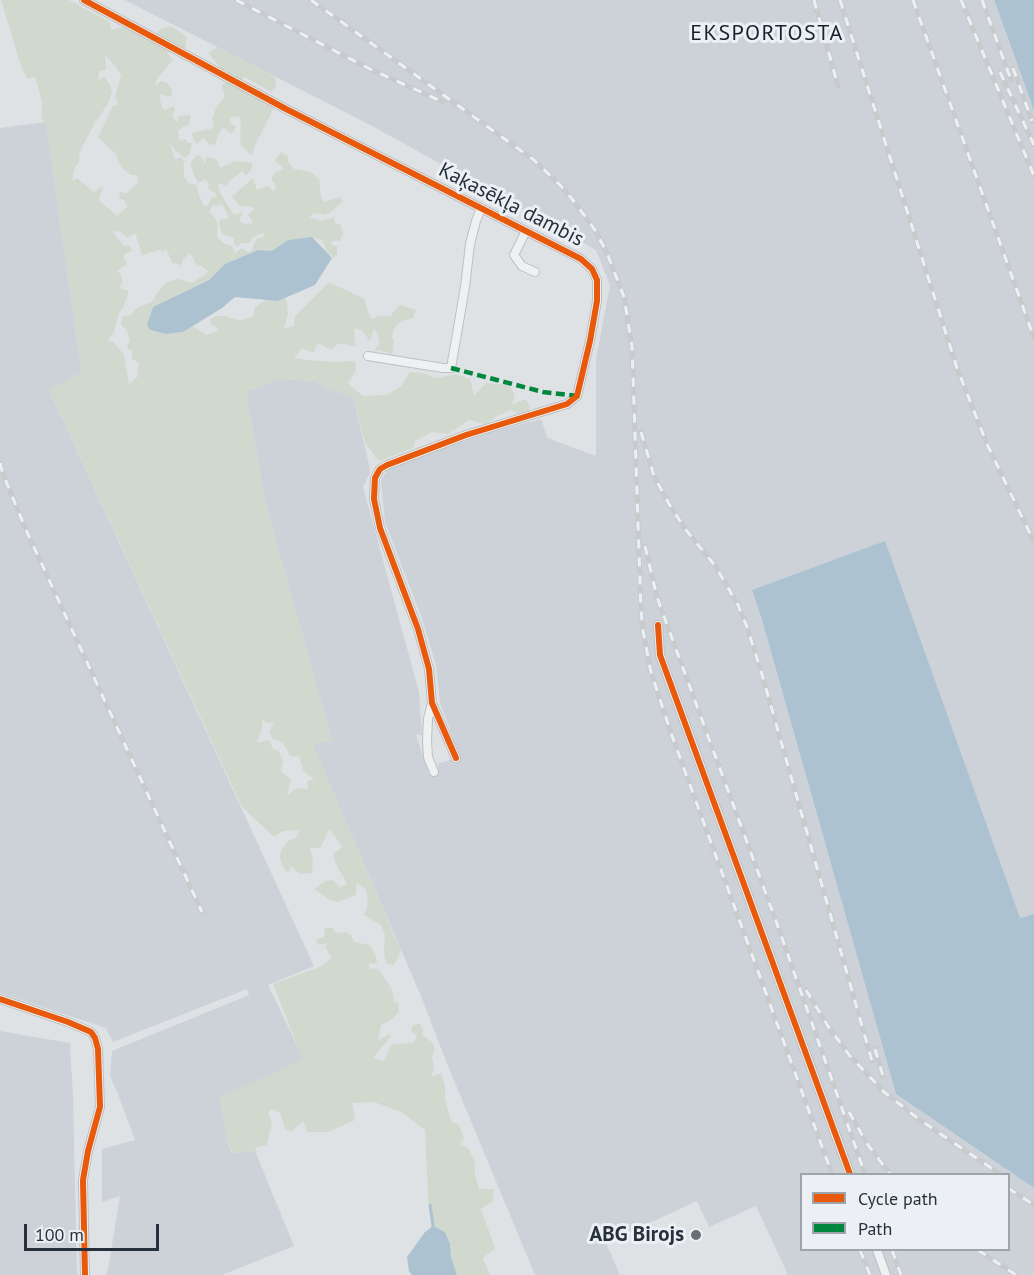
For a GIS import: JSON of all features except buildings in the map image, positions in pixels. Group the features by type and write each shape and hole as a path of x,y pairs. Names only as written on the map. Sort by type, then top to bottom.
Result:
{"street":[{"name":"Kaķasēkļa dambis","path":"84,0 286,109 581,259 592,269 597,280 597,301 577,396 567,404 466,435 387,465 380,469 375,478 374,499 380,528 421,639 429,669 432,703"},
{"path":"368,356 452,368 470,244 481,208"},
{"path":"526,231 514,255 522,266 535,272"},
{"path":"658,625 660,655 850,1173"},
{"path":"432,703 456,758"},
{"path":"432,703 428,719 427,741 428,756 434,772"},
{"path":"0,999 68,1022 91,1032 95,1038 98,1049 100,1107 83,1180 85,1275"},
{"path":"877,1251 886,1275"}],"shaded area":[{"path":"1,0 69,0 110,22 111,30 123,27 154,43 159,30 171,26 186,36 186,48 167,52 173,60 157,79 155,86 161,81 167,83 172,90 171,97 159,94 162,108 165,110 173,106 175,109 172,115 175,121 177,122 179,116 190,115 188,125 178,130 181,141 185,139 188,143 192,143 190,154 185,158 170,143 174,157 177,159 181,157 185,162 184,176 188,183 197,185 204,206 208,205 212,197 217,197 207,188 209,185 206,179 198,183 190,165 199,155 206,163 206,157 217,159 220,168 236,161 252,163 252,168 246,176 242,171 226,186 220,183 218,185 220,193 234,215 243,211 239,221 245,224 252,223 248,215 255,208 240,206 232,197 253,178 257,190 268,186 273,191 277,187 272,177 284,169 275,161 281,152 288,156 288,162 294,169 311,172 319,179 321,197 324,202 340,197 343,201 331,212 324,215 313,213 310,217 320,221 334,218 335,223 341,225 343,233 340,241 332,241 331,245 337,246 337,254 334,258 326,251 323,241 316,238 288,240 272,252 258,250 225,264 209,280 153,307 150,330 166,334 183,332 192,326 206,335 219,330 210,323 210,319 216,316 225,316 240,321 254,316 254,308 265,300 277,301 285,298 288,315 284,328 294,326 295,316 329,282 364,299 372,319 379,316 390,316 400,305 416,310 413,318 401,321 394,328 392,355 380,350 374,352 380,342 374,329 370,341 362,331 355,328 354,341 357,347 338,344 331,350 318,343 313,353 302,348 294,358 355,362 356,370 348,383 363,396 386,395 400,387 410,372 436,378 456,374 470,379 474,395 486,383 509,385 515,395 512,405 525,399 530,406 528,412 518,414 511,410 485,424 469,420 448,434 432,432 415,441 413,448 379,461 365,443 353,396 331,390 315,381 279,379 246,392 264,498 332,741 313,744 401,951 394,965 386,964 385,935 381,925 364,915 368,904 366,889 357,883 356,895 338,902 330,900 314,889 325,881 333,880 340,887 347,884 333,854 342,847 330,829 320,848 310,848 313,860 312,873 300,874 291,866 288,874 282,865 281,850 288,841 296,838 300,830 283,831 274,837 242,807 49,390 82,372 46,122 41,118 42,102 35,77 27,79","holes":["105,55 121,75 115,97 118,104 113,106 98,137 115,153 122,168 131,175 137,175 138,182 126,194 120,191 119,198 125,201 127,207 117,216 99,200 103,186 94,192 77,178 72,181 79,162 80,151 108,104 112,92 110,84 104,77 98,80 99,72 106,70","222,204 229,218 220,220 222,234 233,238 236,247 242,243 249,243 253,237 263,233 265,235 257,238 251,251 248,252 242,248 235,253 232,246 223,243 217,237 218,226 209,211 213,205","112,230 128,238 135,233 142,255 160,250 164,252 166,248 172,263 179,264 181,267 183,259 190,253 196,264 209,272 192,283 178,279 169,281 160,289 152,302 138,307 131,315 122,316 121,325 127,331 130,342 127,345 128,349 132,351 132,359 139,363 138,376 129,385 124,355 114,342 107,341 114,332 119,313 129,291 119,288 123,281 120,273 116,272 127,264 123,257 132,251 130,245 124,246","262,720 267,723 274,722 269,732 273,739 283,743 291,757 299,756 303,770 314,778 307,782 308,789 296,788 287,796 291,779 281,771 283,760 278,750 273,749 269,740 257,743"]},
{"path":"125,0 994,0 1034,111 1034,914 1020,918 752,590 896,1094 1034,1188 1034,1275 788,1275 756,1206 709,1227 697,1201 606,1243 620,1275 535,1275 421,996 312,743 332,741 264,498 246,392 279,379 315,381 331,390 353,396 370,473 363,487 419,692 422,735 416,735 429,774 439,770 438,764 460,756 440,703 436,665 421,616 385,522 381,481 388,470 443,448 541,419 547,437 596,456 596,359 610,285 596,250 374,127"},
{"path":"217,47 275,77 276,86 271,92 245,77 238,81 235,74 225,69 222,70 208,53"},
{"path":"228,82 275,106 251,155 241,146 239,116 230,118 230,123 236,127 232,134 223,128 215,145 209,144 204,138 196,144 191,133 214,126 212,118 217,106 225,96 221,85"},
{"path":"46,122 82,373 49,390 314,966 268,985 304,1060 220,1098 231,1153 255,1151 294,1246 222,1275 107,1275 120,1196 102,1202 102,1149 135,1140 110,1076 112,1051 249,995 247,989 113,1042 106,1028 0,993 0,128"},
{"path":"325,928 333,928 335,933 346,932 351,935 354,942 370,945 377,963 369,964 369,970 373,968 379,970 391,988 393,1001 398,1004 399,1012 381,1025 378,1041 387,1035 392,1035 373,1058 383,1061 392,1044 413,1043 417,1036 411,1031 413,1025 420,1024 423,1030 422,1035 432,1042 435,1048 431,1077 441,1073 451,1121 459,1125 464,1138 460,1144 469,1149 475,1163 479,1189 494,1189 492,1202 481,1209 495,1248 483,1258 490,1275 457,1275 445,1232 433,1226 428,1198 425,1130 401,1112 374,1102 352,1103 355,1120 328,1132 307,1132 303,1121 291,1132 285,1129 280,1113 272,1109 268,1112 272,1122 267,1145 257,1147 255,1151 232,1153 226,1135 220,1097 303,1060 273,984 322,966 332,958 325,947 328,943 317,945 317,939 324,937"},
{"path":"0,1031 70,1043 77,1275 0,1275"}],"water":[{"path":"994,0 1034,0 1034,111 1010,44"},
{"path":"312,237 332,258 315,285 278,301 235,297 222,308 183,332 166,334 150,330 147,325 153,307 209,280 225,264 258,250 272,251 288,240"},
{"path":"885,541 1020,918 1034,914 1034,1188 896,1094 752,590"},
{"path":"433,1226 445,1232 457,1275 412,1275 409,1271 407,1257 425,1232"}],"waterway":[{"path":"430,1205 433,1226"}],"railway":[{"path":"236,0 370,69 443,102"},
{"path":"311,0 534,160 572,199 595,230 607,253 624,297 632,346 641,611 651,672 671,733 832,1173"},
{"path":"814,0 838,86"},
{"path":"840,0 957,368 987,444 1034,542"},
{"path":"913,0 1034,338"},
{"path":"961,0 1034,176"},
{"path":"982,0 1011,80"},
{"path":"1013,68 1032,121"},
{"path":"1000,72 1034,145"},
{"path":"641,432 654,476 669,504 686,530 716,567 738,605 747,627 872,1061"},
{"path":"0,463 27,532 202,912"},
{"path":"645,546 657,597 776,921 865,1173"},
{"path":"806,990 850,1056 884,1092 920,1120 999,1173"},
{"path":"875,1049 883,1076"},
{"path":"849,1112 868,1145 889,1173"},
{"path":"1010,1189 1034,1205"},
{"path":"860,1251 870,1275"},
{"path":"892,1251 901,1275"},
{"path":"980,1251 1016,1275"}],"marked path":[{"path":"451,368 543,392 577,396"}],"cycle path":[{"path":"84,0 286,109 581,259 592,269 597,280 597,301 577,396 567,404 466,435 387,465 380,469 375,478 374,499 380,528 418,629 429,669 432,703 456,758"},
{"path":"658,625 660,655 850,1173"},
{"path":"0,999 68,1022 91,1032 95,1038 98,1049 100,1107 83,1180 85,1275"}],"place":[{"name":"ABG Birojs","path":"696,1235"}],"district":[{"name":"EKSPORTOSTA","path":"767,34"}]}
